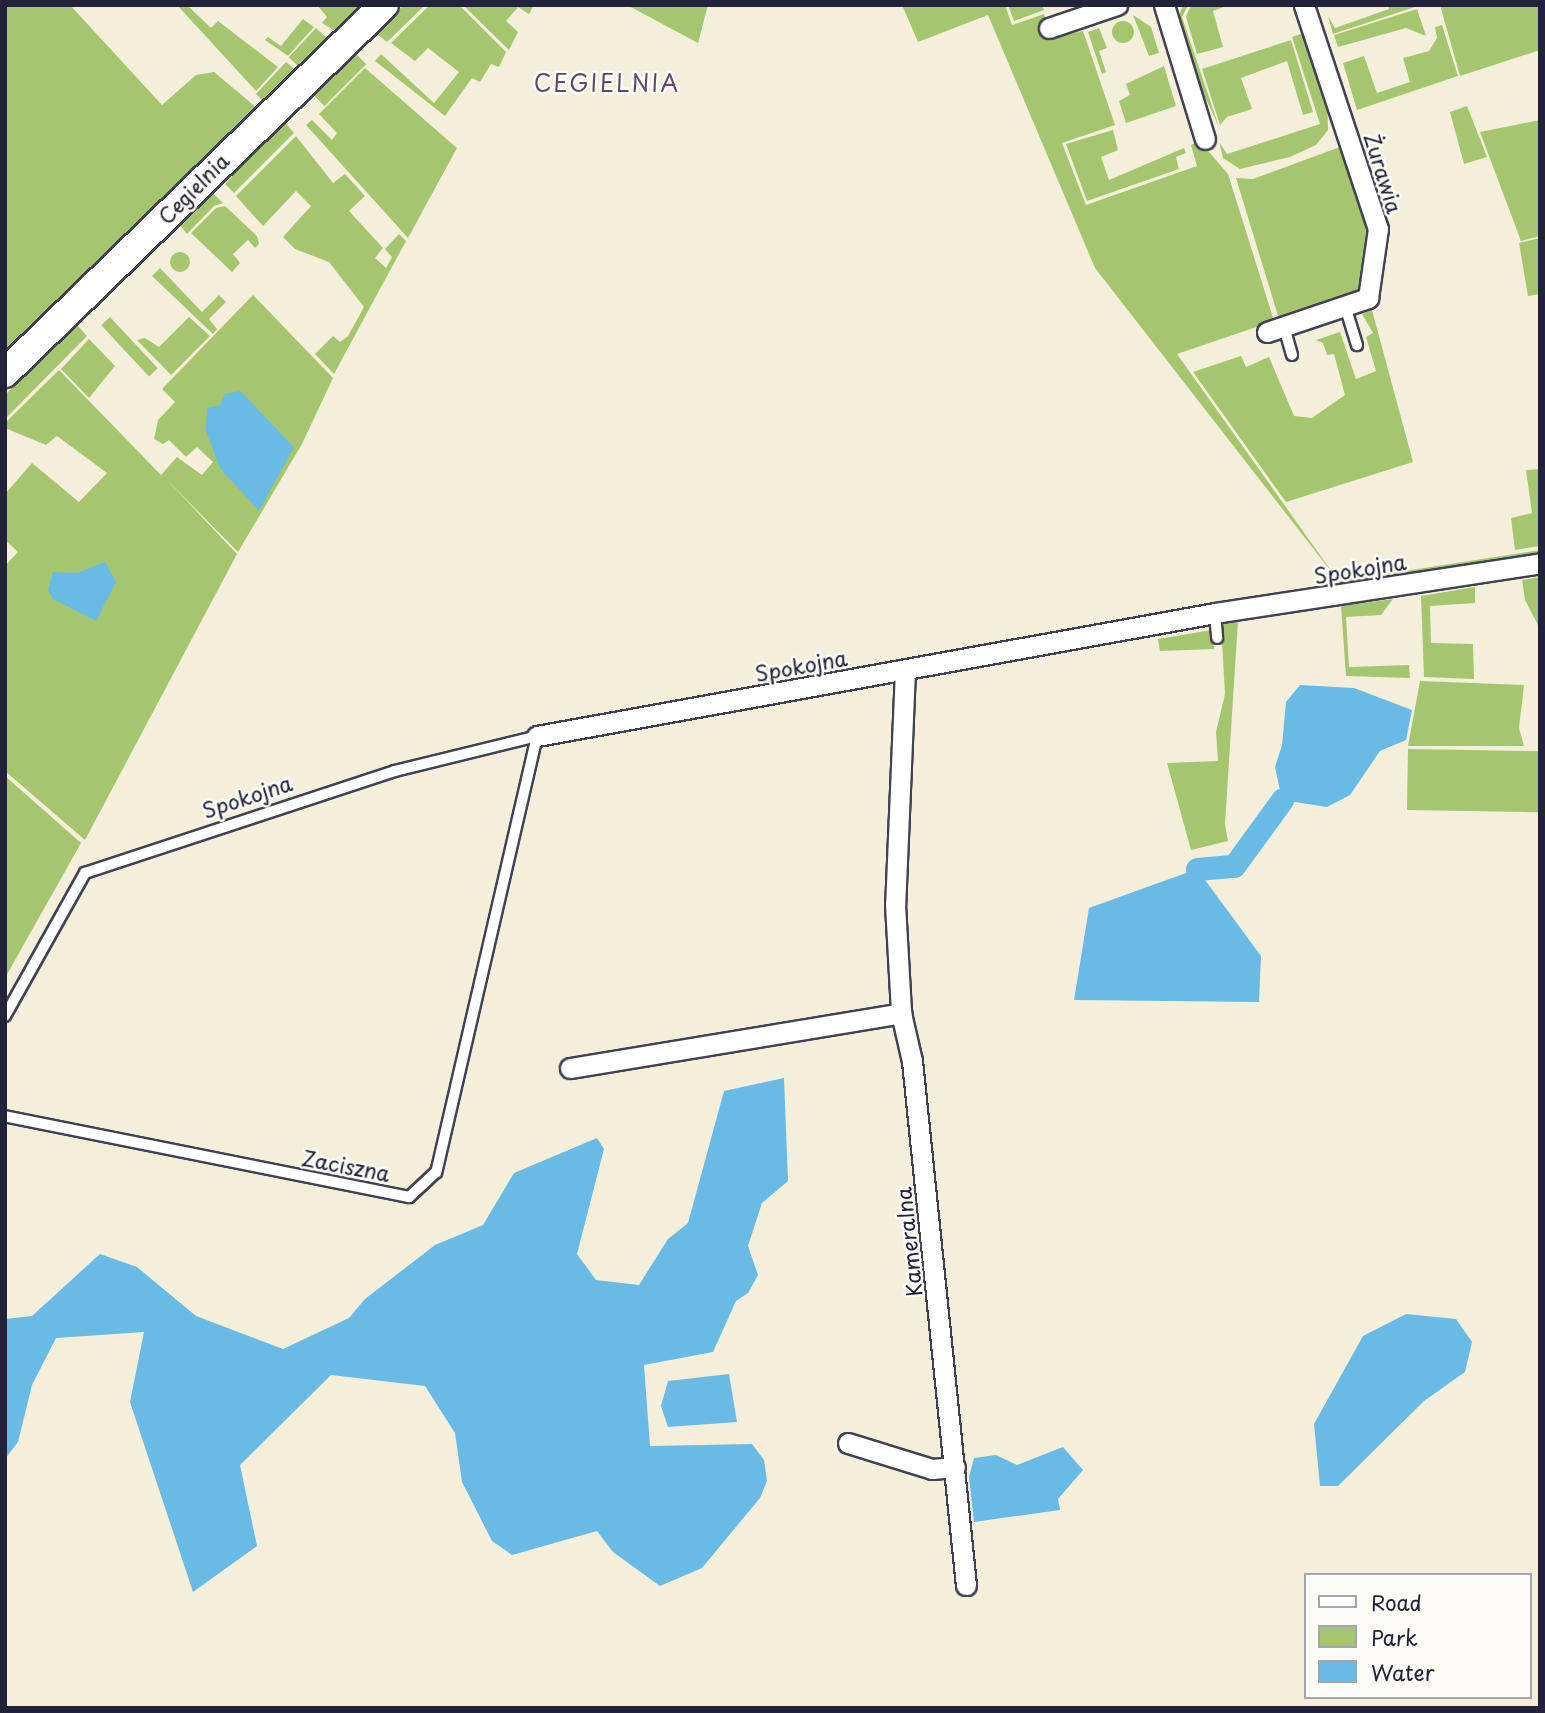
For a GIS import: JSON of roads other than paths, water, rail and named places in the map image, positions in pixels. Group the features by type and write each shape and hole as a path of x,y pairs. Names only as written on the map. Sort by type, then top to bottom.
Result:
{"street":[{"name":"Cegielnia","path":"5,373 384,5"},
{"path":"1049,28 1117,5"},
{"path":"1164,5 1205,139"},
{"name":"Żurawia","path":"1276,330 1368,298 1378,229 1304,5"},
{"name":"Spokojna","path":"537,736 1215,613 1540,563"},
{"name":"Kameralna","path":"905,670 895,904 901,1013 912,1061 966,1585"},
{"path":"570,1068 901,1013"},
{"path":"848,1443 932,1469 955,1467"}],"lane":[{"path":"1345,306 1357,345"},
{"path":"1276,330 1292,355"},
{"path":"1215,613 1217,638"},
{"name":"Spokojna","path":"5,1016 85,873 395,771 537,736"},
{"name":"Zaciszna","path":"5,1116 409,1197 436,1172 487,938 537,736"}],"water":[{"path":"240,391 294,447 259,511 220,468 206,431 207,408 220,405 225,394"},
{"path":"105,562 116,582 96,621 53,599 48,590 53,572 77,573"},
{"path":"1300,685 1354,688 1412,710 1406,740 1380,751 1350,795 1327,807 1282,800 1275,767 1282,745 1286,702"},
{"path":"1197,869 1261,956 1259,1002 1074,1000 1089,908"},
{"path":"784,1078 788,1181 762,1203 748,1246 758,1275 748,1293 736,1301 713,1352 644,1365 650,1446 752,1444 764,1460 767,1481 760,1498 702,1568 660,1586 613,1552 597,1531 512,1555 492,1541 462,1482 455,1433 425,1386 331,1375 240,1465 257,1546 193,1592 130,1402 144,1332 56,1338 32,1385 18,1442 5,1459 5,1319 32,1316 100,1254 137,1267 196,1316 283,1349 349,1318 365,1299 435,1245 483,1225 514,1173 597,1138 604,1149 577,1254 596,1280 639,1285 668,1239 688,1223 724,1091"},
{"path":"1406,1314 1456,1319 1472,1342 1465,1372 1424,1401 1338,1486 1320,1486 1314,1424 1363,1336"},
{"path":"729,1374 737,1422 668,1427 661,1406 668,1381"},
{"path":"1063,1447 1083,1470 1058,1499 1060,1510 974,1522 969,1477 974,1458 996,1455 1017,1465"}],"waterway":[{"path":"1197,869 1234,866 1282,800"}],"district":[{"name":"CEGIELNIA","path":"607,83"}]}
